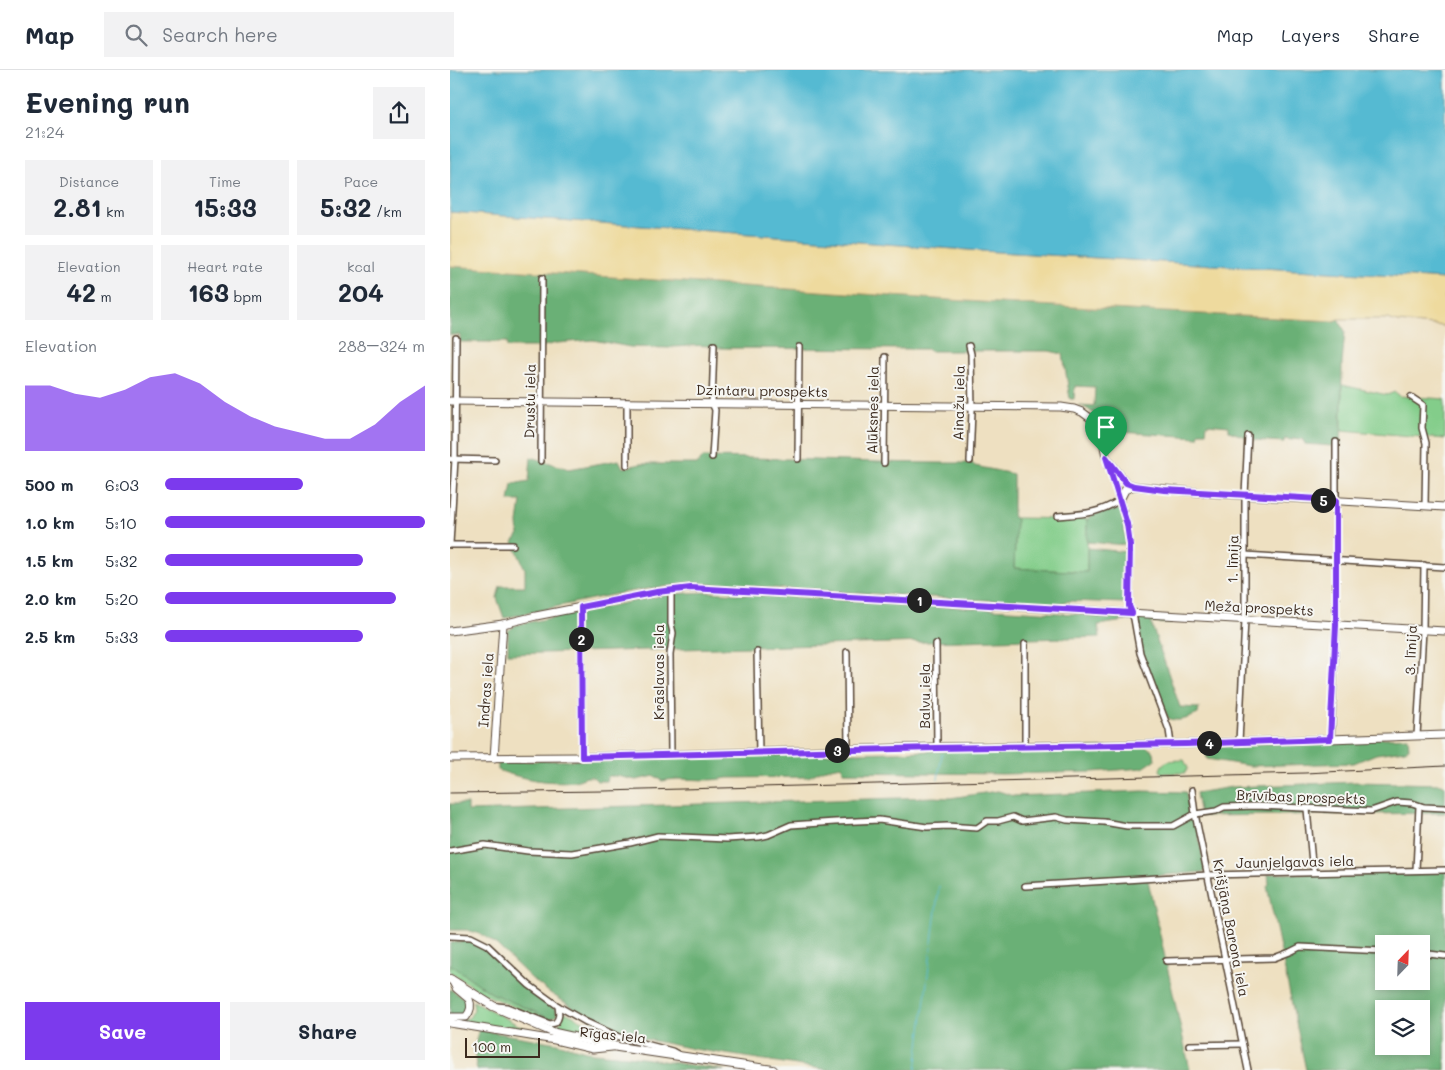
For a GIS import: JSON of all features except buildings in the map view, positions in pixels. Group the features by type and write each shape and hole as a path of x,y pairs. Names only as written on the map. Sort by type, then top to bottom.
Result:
{"main road":[{"path":"451,980 493,1006 555,1033 618,1047"},
{"name":"Rīgas iela","path":"618,1047 773,1070"}],"street":[{"name":"Drustu iela","path":"541,461 542,278"},
{"path":"456,338 450,545 513,545"},
{"path":"712,457 715,410 712,403 714,345"},
{"name":"Ainažu iela","path":"969,346 971,354 972,406 970,461"},
{"path":"798,459 799,347"},
{"name":"Alūksnes iela","path":"884,463 885,357"},
{"path":"1411,397 1423,405 1422,428 1426,443 1425,506"},
{"name":"Dzintaru prospekts","path":"453,401 1048,406 1074,408 1088,415 1093,420 1103,442 1106,457"},
{"path":"627,402 627,465"},
{"name":"1. līnija","path":"1239,742 1248,436"},
{"path":"1330,739 1336,625 1336,442"},
{"path":"1106,457 1126,483 1134,486 1164,490 1445,507"},
{"path":"1106,457 1127,524 1130,545 1129,606 1140,653 1169,730 1171,744"},
{"path":"452,459 495,460"},
{"path":"1058,516 1089,514 1105,509 1120,500 1126,490 1134,486"},
{"path":"1245,554 1445,567"},
{"name":"3. līnija","path":"1418,736 1424,565"},
{"name":"Meža prospekts","path":"450,631 503,624 581,607 691,588 1445,631"},
{"name":"Krāslavas iela","path":"671,590 670,624 673,633 670,664 671,755"},
{"path":"581,607 582,757"},
{"name":"Indras iela","path":"494,758 503,624"},
{"name":"Balvu iela","path":"936,644 936,748"},
{"path":"1025,644 1025,746"},
{"path":"757,652 759,753"},
{"path":"847,652 848,750"},
{"path":"450,758 582,757 1171,744 1445,735"},
{"name":"Krišjāņa Barona iela","path":"1192,790 1248,1070"},
{"name":"Brīvības prospekts","path":"450,852 485,845 528,851 572,853 658,836 727,839 768,835 791,825 879,820 927,827 977,828 987,821 998,821 1013,817 1022,821 1056,817 1127,826 1173,826 1196,814 1216,811 1224,806 1371,811 1397,802 1445,808"},
{"path":"1416,870 1419,806"},
{"path":"1307,809 1312,863 1315,872"},
{"name":"Jaunjelgavas iela","path":"1026,886 1208,875 1445,870"},
{"path":"450,936 471,937 487,945 529,985 558,1006 586,1022 619,1038 672,1050 682,1056"},
{"path":"1166,961 1274,958 1300,947 1375,951"},
{"path":"1430,954 1445,956"},
{"path":"450,1017 466,1017 471,1007 469,999 456,988 451,980"},
{"path":"493,1006 507,1007 550,1024 558,1020 558,1006"},
{"name":"Rīgas iela","path":"450,1024 554,1040 593,1049 618,1047"},
{"path":"1190,1045 1242,1044"}],"green space":[{"path":"450,266 981,302 1334,321 1338,319 1345,331 1342,363 1341,445 1305,444 1303,439 1293,438 1293,440 1284,439 1284,442 1254,440 1229,431 1229,426 1207,424 1206,432 1199,432 1198,437 1105,431 1095,415 1079,405 1094,406 1095,387 1075,386 1074,399 1070,399 1063,354 1049,351 717,348 700,345 670,348 630,347 593,340 557,343 539,347 507,347 507,342 460,342 460,335 450,335"},
{"path":"1342,385 1387,395 1395,392 1400,396 1445,399 1445,439 1342,430"},
{"path":"531,457 569,469 619,460 623,468 640,464 698,464 703,457 972,463 975,466 1013,474 1013,517 1016,518 1014,568 1087,572 1087,548 1127,552 1125,603 1070,601 1055,604 702,584 627,592 504,618 497,598 500,586 525,586 525,569 513,542 519,535 518,523 521,501 509,501 512,484 529,481"},
{"path":"1121,509 1127,545 1087,542 1087,519 1095,514"},
{"path":"1016,518 1087,519 1087,572 1014,568"},
{"path":"709,592 1123,617 1123,621 1131,620 1098,625 1100,637 508,654 508,631 516,625 669,594"},
{"path":"1139,618 1169,619 1172,624 1151,623 1180,707 1199,708 1198,714 1180,720 1168,718 1153,683 1139,642 1137,620"},
{"path":"1408,737 1409,748 1405,750 1376,754 1354,763 1250,766 1207,759 1206,751 1211,746"},
{"path":"1147,747 1154,752 1155,760 1143,768 1092,772 1003,774 843,772 842,766 825,769 808,777 727,778 711,780 678,779 662,781 655,776 636,780 608,776 606,781 597,781 590,777 574,781 555,782 516,776 498,770 498,762"},
{"path":"1184,760 1188,768 1185,773 1162,773 1160,770 1167,762"},
{"path":"1355,782 1442,784 1445,786 1445,813 1200,816 1196,793 1232,787"},
{"path":"998,791 1014,796 1142,791 1186,792 1189,811 1192,816 1195,814 1205,872 1147,876 1190,1070 829,1070 694,1049 625,1035 593,1020 550,993 489,939 467,930 450,930 450,804 467,804 467,811 950,798"},
{"path":"1445,870 1445,1070 1306,1070 1267,886 1269,884 1268,874"},
{"path":"469,941 487,950 520,982 556,1010 557,1015 551,1019 491,993 450,964 450,943"},
{"path":"450,964 491,993 551,1019 542,1019 484,994 450,972"},
{"path":"450,989 468,1001 468,1008 464,1013 450,1015"},
{"path":"473,1001 522,1027 544,1035 450,1021 469,1018 474,1010"},
{"path":"565,1012 618,1039 617,1041 560,1028 557,1026"},
{"path":"479,1030 557,1043 593,1053 628,1056 724,1070 477,1070 475,1050"}],"sand":[{"path":"450,212 982,251 1445,279 1445,326 1397,322 1388,319 1338,319 1334,321 981,302 450,266"}],"water":[{"path":"450,70 1445,70 1445,279 982,251 450,212"}],"waterway":[{"path":"938,779 942,754"},
{"path":"916,1070 939,886"}],"railway":[{"path":"450,793 604,791 1305,773 1445,766"}],"route":[{"path":"1106,457 1126,483 1134,486 1164,490 1336,500 1336,625 1330,739 1186,744 582,757 581,607 657,592 691,588 1132,613 1129,606 1130,545 1127,524 1106,457"}]}
